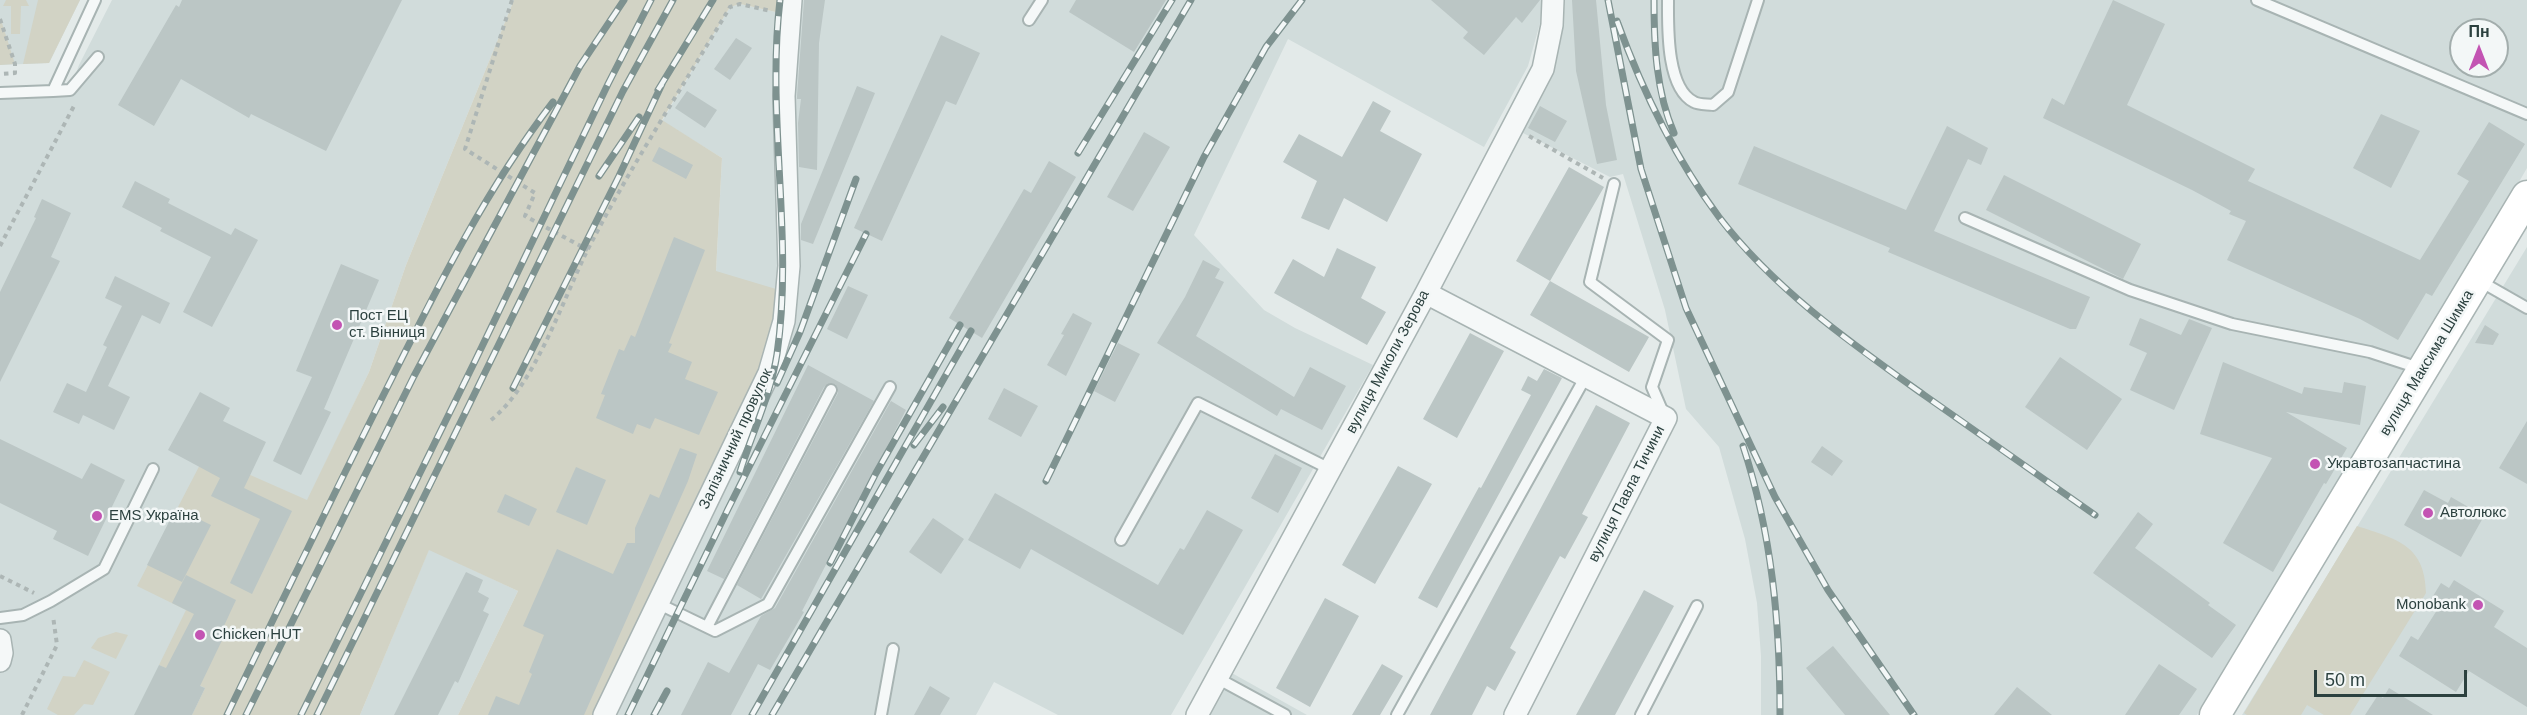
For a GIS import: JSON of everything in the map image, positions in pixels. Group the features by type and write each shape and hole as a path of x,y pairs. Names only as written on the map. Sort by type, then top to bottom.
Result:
{"main road":[{"name":"вулиця Максима Шимка","path":"2222,713 2527,196"}],"street":[{"name":"вулиця Миколи Зерова","path":"1197,715 1426,293 1543,69 1552,24 1553,0"},
{"name":"Залізничний провулок","path":"604,715 769,373 784,321 789,266 784,96 790,7"},
{"name":"вулиця Павла Тичини","path":"1426,293 1666,418 1515,715"},
{"path":"0,640 2,653 0,661"}],"lane":[{"path":"53,91 95,0"},
{"path":"1029,20 1042,0"},
{"path":"1668,0 1668,40 1674,70 1682,90 1694,102 1713,105 1728,92 1758,0"},
{"path":"2258,0 2527,114"},
{"path":"0,93 70,90 98,57"},
{"path":"1614,184 1590,282 1668,340 1652,387 1666,418"},
{"path":"1965,218 2130,290 2232,324 2370,352 2423,370"},
{"path":"2477,280 2527,308"},
{"path":"1397,715 1586,376"},
{"path":"657,603 715,631 768,604 890,387"},
{"path":"707,627 831,390"},
{"path":"1122,540 1198,403 1330,469"},
{"path":"0,618 23,615 104,569 153,469"},
{"path":"1641,715 1697,606"},
{"path":"881,715 893,649"},
{"path":"1217,678 1285,715"}],"path":[{"path":"512,0 465,149 535,193 525,216 588,250"},
{"path":"491,420 506,408 526,380 588,250 730,7 740,4 790,7"},
{"path":"0,19 15,64 15,73 0,74"},
{"path":"0,246 75,106 70,90"},
{"path":"1513,127 1614,184"},
{"path":"0,576 51,601 57,645 22,715"}],"shaded area":[{"path":"0,0 80,0 49,63 0,65"},
{"path":"6,0 26,0 29,6 21,6 20,34 11,34 11,6 3,6"},
{"path":"38,0 80,0 49,63 23,64"},
{"path":"112,0 514,0 406,265 369,372 206,715 0,715 0,93 70,90 79,65"},
{"path":"514,0 791,0 789,15 740,4 730,7 662,120 722,158 716,271 786,292 782,326 604,715 458,715 518,591 429,550 360,715 192,715 205,688 159,665 186,610 137,586 205,455 307,500 369,372 406,265"},
{"path":"791,0 1542,0 1542,16 1528,66 1484,147 1288,39 1194,235 1264,310 1295,328 1373,365 1171,715 1058,715 994,682 976,715 549,715 716,271 722,158 662,121 730,7 740,4 789,15"},
{"path":"1562,0 2527,0 2527,168 2467,272 2197,715 1761,715 1761,656 1757,603 1745,539 1719,447 1686,409 1665,310 1623,174 1610,177 1521,132 1555,66"},
{"path":"0,19 2,23 15,64 0,65"},
{"path":"2527,247 2527,715 2242,715 2363,517"},
{"path":"2357,526 2385,535 2406,546 2420,564 2426,593 2350,715 2324,715 2307,705 2301,715 2247,715 2244,713"},
{"path":"429,549 518,591 458,715 360,715"},
{"path":"116,632 128,635 116,659 91,648 98,638"},
{"path":"84,660 110,672 93,705 84,704 74,715 58,715 47,709 63,676 75,677"},
{"path":"1230,672 1307,715 1206,715"}],"building":[{"path":"182,0 402,0 326,151 251,114 249,118 181,79 154,126 118,105 176,5 179,7"},
{"path":"804,0 825,0 819,43 817,170 799,167 798,123 801,99 797,99 797,96"},
{"path":"1076,0 1166,0 1134,52 1069,12"},
{"path":"1431,0 1540,0 1522,23 1516,17 1484,55 1463,38 1468,32"},
{"path":"1572,0 1596,0 1606,105 1617,160 1597,164 1576,71"},
{"path":"2113,0 2165,24 2127,105 2255,169 2248,181 2420,260 2469,181 2457,174 2489,122 2525,144 2432,296 2426,293 2398,340 2360,319 2227,260 2246,221 2229,214 2231,211 2192,190 2043,118 2052,98 2064,105"},
{"path":"941,35 980,53 956,105 946,101 882,241 854,228"},
{"path":"736,38 752,48 730,80 714,69"},
{"path":"857,86 875,93 813,244 801,240 801,224"},
{"path":"687,91 717,110 705,128 675,108"},
{"path":"1373,101 1391,111 1380,131 1422,154 1387,222 1344,198 1329,230 1301,218 1317,181 1283,162 1299,134 1342,157"},
{"path":"1540,106 1567,121 1555,142 1528,128"},
{"path":"2381,114 2420,131 2391,188 2353,168"},
{"path":"1947,126 1988,148 1981,165 1968,159 1934,231 2090,297 2076,329 2070,329 1888,252 1890,248 1738,184 1754,146 1906,210"},
{"path":"1144,132 1170,147 1133,211 1107,197"},
{"path":"659,147 693,165 686,179 652,161"},
{"path":"1049,161 1076,177 982,338 949,318 1024,189 1031,193"},
{"path":"1569,167 1604,187 1550,281 1516,261"},
{"path":"2004,175 2141,244 2123,279 1986,210"},
{"path":"135,181 170,199 168,203 231,235 235,228 258,240 212,327 183,312 211,257 160,231 162,228 122,207"},
{"path":"42,199 71,213 51,257 60,261 0,382 0,292 36,218 34,217"},
{"path":"674,237 705,250 669,343 672,344 668,352 692,362 685,379 718,392 699,435 655,418 650,429 637,424 633,434 596,418 605,395 601,394 619,349 624,351 631,335 635,337"},
{"path":"1337,248 1376,267 1361,298 1386,312 1367,345 1274,293 1293,259 1324,277"},
{"path":"1203,260 1220,269 1215,278 1224,282 1196,336 1294,397 1310,367 1346,386 1322,430 1281,409 1277,416 1157,343 1185,297"},
{"name":"Пост ЕЦ ст. Вінниця","path":"341,264 379,280 324,409 331,412 301,475 273,461 312,377 296,371"},
{"path":"115,276 170,303 160,324 142,315 108,386 130,397 114,430 83,415 79,424 53,412 67,383 86,392 107,347 103,345 122,306 105,298"},
{"path":"1550,281 1649,337 1629,372 1530,315"},
{"path":"848,286 868,295 847,339 827,329"},
{"path":"1073,313 1092,323 1066,376 1047,365"},
{"path":"2140,318 2181,335 2189,319 2212,328 2174,410 2130,390 2147,353 2129,345"},
{"path":"2485,325 2499,334 2493,345 2475,343"},
{"path":"1470,333 1504,351 1457,438 1423,419"},
{"path":"1118,343 1140,354 1115,402 1094,391"},
{"path":"2060,357 2122,399 2087,450 2025,407"},
{"path":"2223,362 2302,394 2304,387 2342,393 2344,382 2366,386 2360,425 2286,412 2347,448 2326,484 2324,483 2273,572 2223,543 2272,458 2200,434"},
{"path":"808,365 874,401 761,599 737,585 838,393 835,384 830,383 824,387 724,579 707,571"},
{"path":"1544,369 1562,378 1437,608 1418,598 1531,395 1521,390 1528,376 1537,381"},
{"path":"1004,388 1038,406 1021,437 988,419"},
{"path":"200,392 230,408 223,421 266,442 244,488 292,511 252,594 230,583 260,519 211,496 220,478 168,450"},
{"path":"891,401 906,410 802,611 804,612 770,670 758,664 731,715 681,715 708,662 729,673 761,616 775,608"},
{"path":"1596,405 1630,423 1582,514 1588,517 1565,559 1560,556 1510,648 1516,652 1495,691 1487,686 1472,715 1430,715"},
{"path":"2527,421 2527,484 2499,468"},
{"path":"0,439 82,479 91,463 125,480 88,556 53,539 57,531 0,503"},
{"path":"1822,446 1843,461 1832,476 1811,462"},
{"path":"680,448 697,454 688,481 584,715 488,715 496,696 519,705 532,674 529,672 544,635 523,626 557,549 613,574 627,543 635,543 635,528 650,494 659,498"},
{"path":"1275,454 1302,468 1278,513 1251,498"},
{"path":"1398,466 1432,484 1375,584 1342,565"},
{"path":"576,467 606,480 587,525 556,512"},
{"path":"2424,490 2448,503 2451,497 2484,516 2461,557 2404,525"},
{"path":"995,493 1158,585 1180,548 1184,550 1207,510 1243,530 1183,635 1031,549 1020,569 968,540"},
{"path":"505,494 537,509 529,526 497,512"},
{"path":"176,508 211,525 182,582 147,565"},
{"path":"2138,512 2153,524 2135,548 2236,625 2212,658 2093,573"},
{"path":"933,518 964,539 941,574 909,552"},
{"path":"466,572 483,580 478,592 489,598 483,611 489,614 458,683 455,681 438,715 394,715"},
{"path":"186,575 236,600 223,628 227,630 200,686 205,688 192,715 134,715 159,665 166,668 194,614 172,603"},
{"path":"2454,580 2504,611 2494,627 2527,648 2527,707 2469,671 2456,692 2399,656 2411,636 2418,640 2439,607 2430,601 2441,583 2449,588"},
{"path":"1644,590 1674,606 1615,715 1576,715"},
{"path":"1325,598 1359,616 1310,707 1276,688"},
{"path":"1833,646 1890,715 1845,715 1806,668"},
{"path":"1382,664 1403,676 1380,715 1352,715"},
{"path":"2159,664 2197,689 2179,715 2125,715"},
{"path":"930,686 950,698 940,715 914,715"},
{"path":"2017,687 2052,715 1994,715"},
{"path":"2389,688 2433,715 2365,715 2378,695 2383,698"}],"railway":[{"path":"246,715 414,376 580,66 624,0"},
{"path":"301,715 651,0"},
{"path":"317,715 623,91 673,0"},
{"path":"658,90 713,0"},
{"path":"740,472 774,369 781,310 783,266 776,89 780,0"},
{"path":"1078,153 1172,0"},
{"path":"772,715 1191,0"},
{"path":"1046,481 1204,157 1266,47 1302,0"},
{"path":"1608,0 1641,169 1686,308 1775,497 1828,590 1914,715"},
{"path":"1654,0 1660,85 1674,133"},
{"path":"1617,21 1649,98 1688,171 1719,217 1764,268 1842,335 2095,515"},
{"path":"513,388 619,176 662,84"},
{"path":"227,715 349,463 465,237 507,168 553,102"},
{"path":"599,176 639,117"},
{"path":"777,383 800,332 856,179"},
{"path":"628,715 866,234"},
{"path":"830,563 876,473 960,325"},
{"path":"752,715 971,331"},
{"path":"914,445 943,407"},
{"path":"1743,446 1761,512 1772,579 1776,613 1780,715"},
{"path":"654,715 667,691"}],"place":[{"name":"Пост ЕЦ ст. Вінниця","path":"337,325"},
{"name":"Укравтозапчастина","path":"2315,464"},
{"name":"Автолюкс","path":"2428,513"},
{"name":"EMS Україна","path":"97,516"},
{"name":"Monobank","path":"2478,605"},
{"name":"Chicken HUT","path":"200,635"}]}
